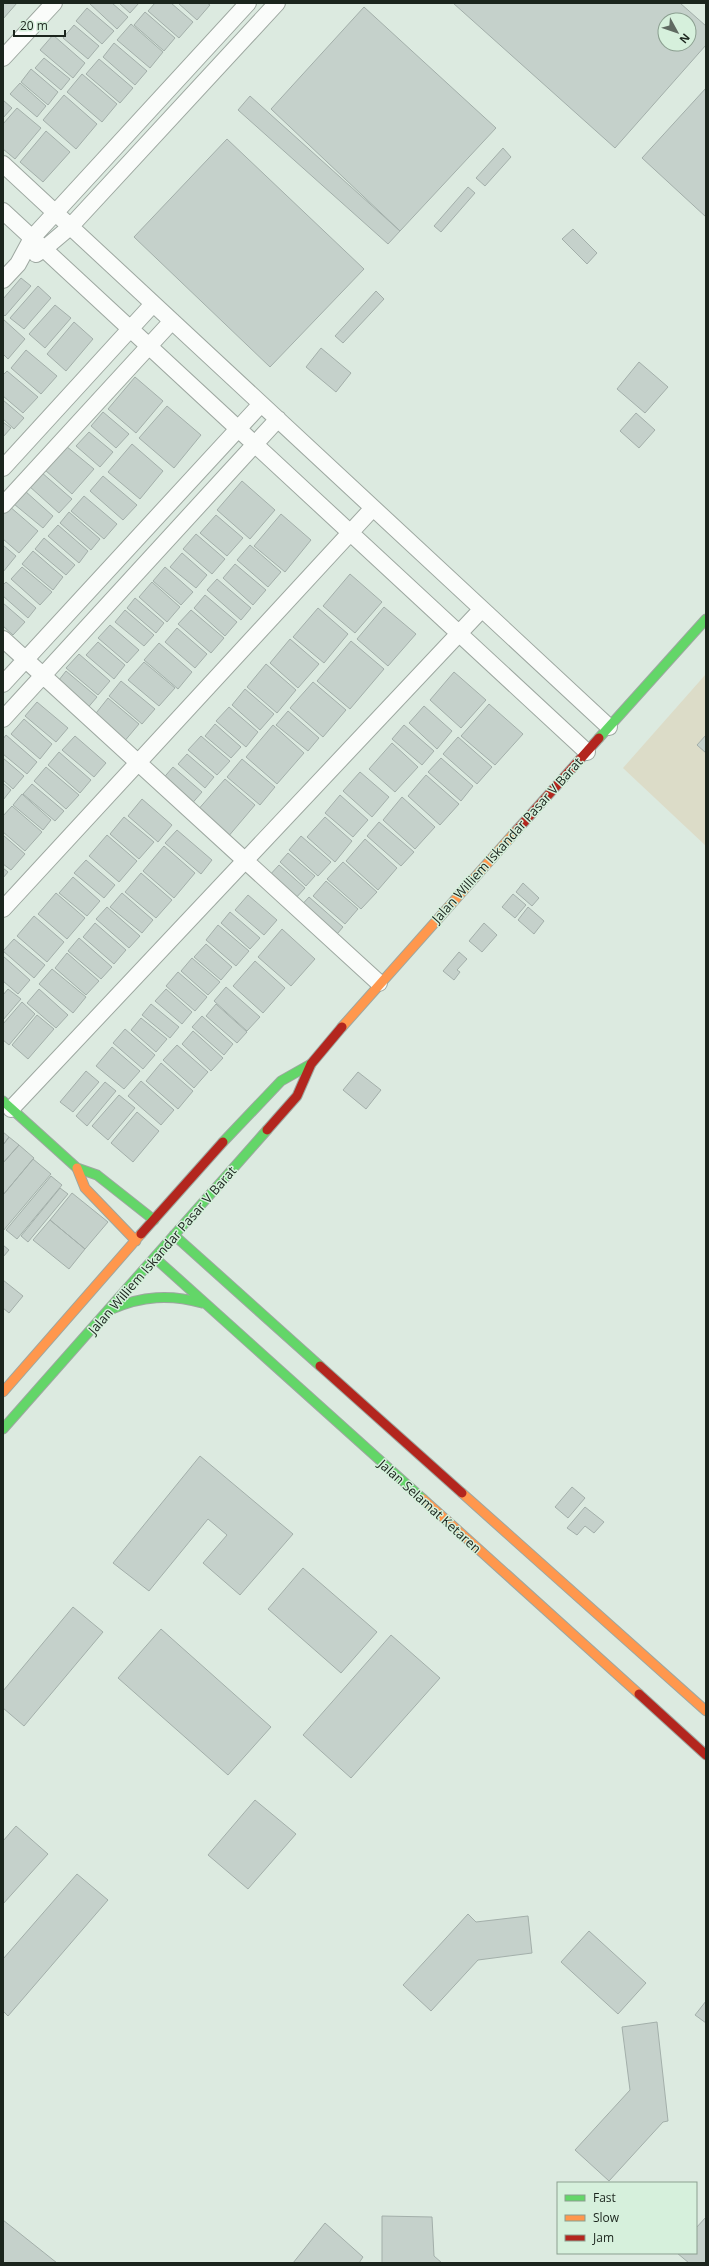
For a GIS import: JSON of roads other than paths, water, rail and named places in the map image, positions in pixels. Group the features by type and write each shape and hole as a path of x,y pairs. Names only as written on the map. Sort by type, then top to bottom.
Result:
{"street":[{"path":"3,58 54,3"},
{"path":"3,280 18,264 32,238 248,3"},
{"path":"18,264 44,250 70,226 277,3"},
{"path":"3,164 609,727"},
{"path":"3,211 587,752"},
{"path":"3,468 153,304"},
{"path":"3,505 172,321"},
{"path":"77,387 96,404"},
{"path":"3,684 261,404"},
{"path":"3,719 278,419"},
{"path":"34,434 53,451"},
{"path":"3,473 19,488"},
{"path":"3,909 373,508"},
{"path":"154,1220 96,1175 77,1168 7,1105 245,860 482,609"},
{"name":"Jalan Williem Iskandar Pasar V Barat","path":"3,1429 296,1096 311,1064 379,983 706,618"},
{"path":"3,639 379,983"},
{"name":"Jalan Williem Iskandar Pasar V Barat","path":"3,1392 205,1161 281,1081 311,1064"},
{"path":"77,1168 86,1188 136,1241"},
{"path":"174,1235 402,1444 706,1711"},
{"name":"Jalan Selamat Ketaren","path":"155,1258 388,1462 706,1755"},
{"path":"108,1311 127,1302 146,1296 167,1295 187,1298 207,1305"}]}
